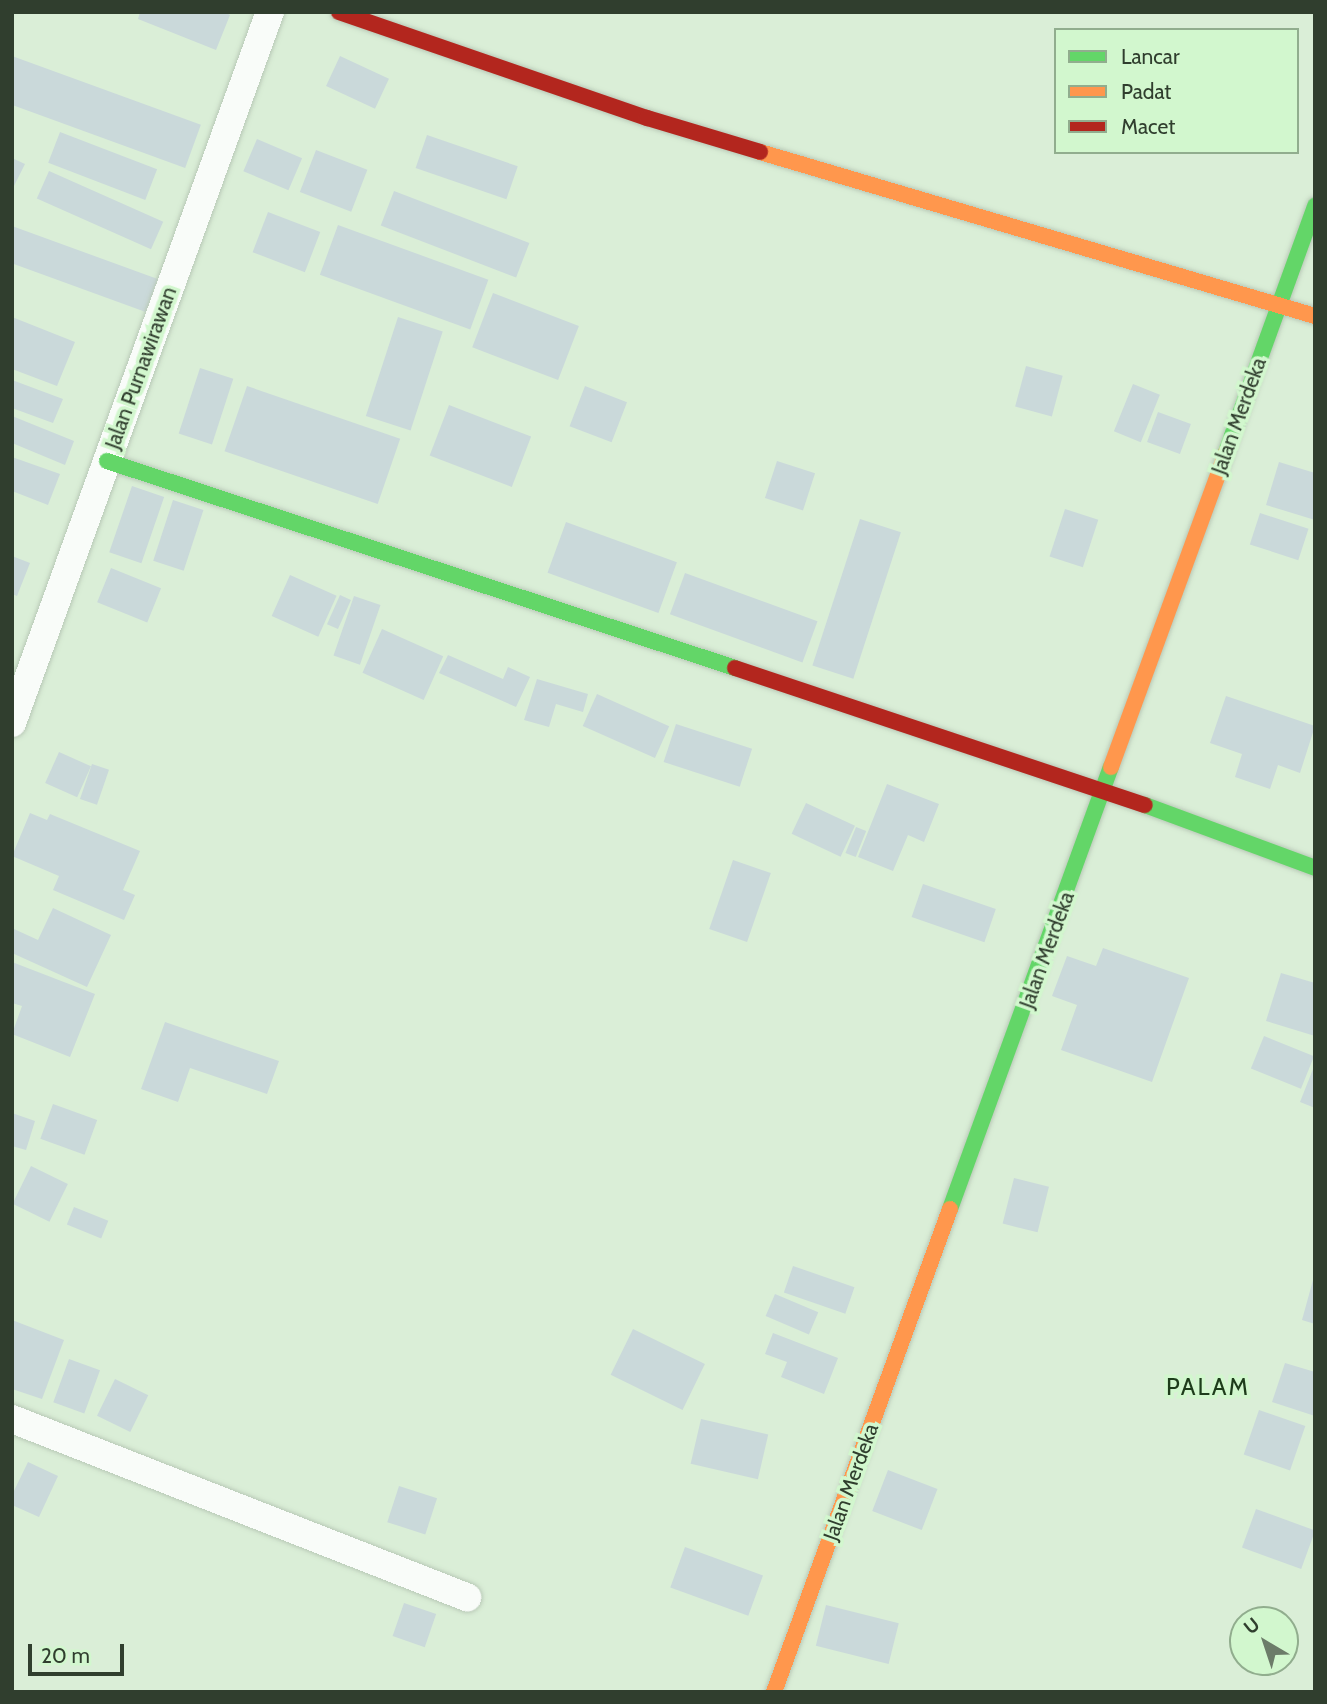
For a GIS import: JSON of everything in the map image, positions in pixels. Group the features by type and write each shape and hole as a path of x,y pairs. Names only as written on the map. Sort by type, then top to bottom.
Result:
{"street":[{"name":"Jalan Purnawirawan","path":"12,723 270,12"},
{"path":"339,12 647,118 1279,303 1315,316"},
{"name":"Jalan Merdeka","path":"774,1692 1105,790 1315,206"},
{"path":"107,461 1105,790 1315,867"},
{"path":"12,1419 467,1597"}],"building":[{"path":"140,12 224,12 230,15 216,50 138,19"},
{"path":"12,56 201,125 185,168 12,105"},
{"path":"340,56 389,79 375,109 326,86"},
{"path":"60,132 157,169 145,200 48,163"},
{"path":"427,135 518,166 506,199 416,168"},
{"path":"257,139 302,158 288,190 243,171"},
{"path":"316,150 367,170 351,212 300,192"},
{"path":"12,158 25,164 12,190"},
{"path":"49,171 163,222 151,249 37,198"},
{"path":"394,191 529,243 516,278 381,226"},
{"path":"268,212 320,232 305,272 253,252"},
{"path":"338,225 488,280 470,330 320,275"},
{"path":"12,226 158,279 146,312 12,263"},
{"path":"493,293 579,326 558,380 472,347"},
{"path":"12,317 75,342 57,386 12,369"},
{"path":"398,317 443,332 411,430 366,416"},
{"path":"1026,366 1063,376 1052,416 1015,407"},
{"path":"200,368 233,379 212,444 179,434"},
{"path":"12,380 63,399 53,423 12,408"},
{"path":"1133,384 1160,395 1141,442 1114,431"},
{"path":"247,386 400,439 378,504 225,451"},
{"path":"585,386 627,402 612,442 570,426"},
{"path":"449,405 531,437 512,487 430,455"},
{"path":"1158,412 1191,424 1180,454 1147,442"},
{"path":"12,416 74,441 65,465 12,443"},
{"path":"12,457 60,474 48,505 12,491"},
{"path":"777,461 815,473 803,510 765,498"},
{"path":"1279,462 1315,473 1315,520 1266,505"},
{"path":"132,486 164,497 141,563 109,552"},
{"path":"173,500 203,510 184,571 153,561"},
{"path":"1065,509 1098,520 1083,567 1050,557"},
{"path":"1260,513 1309,529 1298,560 1250,544"},
{"path":"860,519 901,532 853,679 812,665"},
{"path":"566,522 677,562 658,613 548,573"},
{"path":"12,556 30,563 17,596 12,594"},
{"path":"111,568 161,588 147,623 97,602"},
{"path":"685,573 817,621 802,663 670,614"},
{"path":"290,575 337,596 318,637 272,616"},
{"path":"340,595 351,600 338,629 327,624"},
{"path":"354,596 380,605 360,665 333,656"},
{"path":"382,629 443,656 424,700 362,673"},
{"path":"448,655 503,679 508,667 530,677 516,707 439,673"},
{"path":"537,679 588,694 583,712 556,704 549,727 524,720"},
{"path":"597,694 669,726 655,758 583,726"},
{"path":"1226,696 1315,726 1300,773 1278,765 1270,789 1235,777 1242,754 1210,743"},
{"path":"676,724 752,749 740,787 664,762"},
{"path":"59,752 91,766 77,797 45,783"},
{"path":"92,764 109,770 97,805 80,799"},
{"path":"887,784 939,804 924,842 908,835 893,871 858,857"},
{"path":"806,803 855,826 841,857 792,834"},
{"path":"30,813 47,820 50,814 140,851 123,890 135,895 124,920 53,890 59,876 12,856"},
{"path":"856,827 866,831 856,857 846,853"},
{"path":"733,860 771,873 747,942 709,929"},
{"path":"923,884 996,909 984,942 912,917"},
{"path":"53,908 111,935 87,987 12,953 14,929 38,940"},
{"path":"1103,948 1189,978 1152,1082 1061,1050 1077,1005 1052,996 1067,956 1096,966"},
{"path":"12,962 95,994 70,1057 12,1034 22,1006 12,1003"},
{"path":"1281,973 1315,983 1315,1036 1266,1021"},
{"path":"165,1022 279,1061 267,1094 190,1068 178,1102 141,1089"},
{"path":"1264,1036 1314,1056 1301,1089 1251,1068"},
{"path":"1315,1064 1315,1108 1300,1102"},
{"path":"53,1104 97,1120 85,1155 40,1139"},
{"path":"12,1113 35,1121 26,1150 12,1146"},
{"path":"31,1166 68,1184 49,1222 13,1204"},
{"path":"1014,1178 1049,1187 1038,1232 1003,1224"},
{"path":"74,1207 108,1221 101,1238 67,1225"},
{"path":"793,1266 854,1287 845,1314 784,1292"},
{"path":"1315,1280 1315,1324 1302,1320"},
{"path":"775,1294 818,1312 809,1334 766,1316"},
{"path":"12,1320 64,1340 42,1399 12,1389"},
{"path":"633,1329 705,1364 683,1410 611,1375"},
{"path":"773,1333 838,1358 824,1394 781,1377 787,1362 765,1354"},
{"path":"69,1359 100,1370 84,1414 53,1402"},
{"path":"1285,1363 1315,1372 1315,1416 1272,1402"},
{"path":"115,1379 148,1395 130,1432 97,1416"},
{"path":"1259,1410 1305,1426 1290,1470 1244,1454"},
{"path":"701,1419 768,1435 758,1479 691,1464"},
{"path":"28,1462 58,1476 39,1517 12,1505 12,1495"},
{"path":"888,1470 937,1489 922,1530 872,1511"},
{"path":"399,1486 437,1498 425,1535 387,1522"},
{"path":"1256,1509 1315,1530 1301,1569 1242,1548"},
{"path":"685,1547 763,1575 748,1616 670,1587"},
{"path":"404,1603 436,1614 425,1647 393,1636"},
{"path":"826,1605 899,1623 889,1664 816,1646"}],"traffic: fast":[{"path":"1226,452 1315,206"},
{"path":"107,461 735,668"},
{"path":"950,1209 1111,767"},
{"path":"1145,805 1315,868"}],"traffic: slow":[{"path":"760,152 1315,316"},
{"path":"1111,767 1226,452"},
{"path":"774,1692 950,1209"}],"traffic: jam":[{"path":"339,12 647,118 760,152"},
{"path":"735,668 1145,805"}],"district":[{"name":"PALAM","path":"1208,1387"}]}
